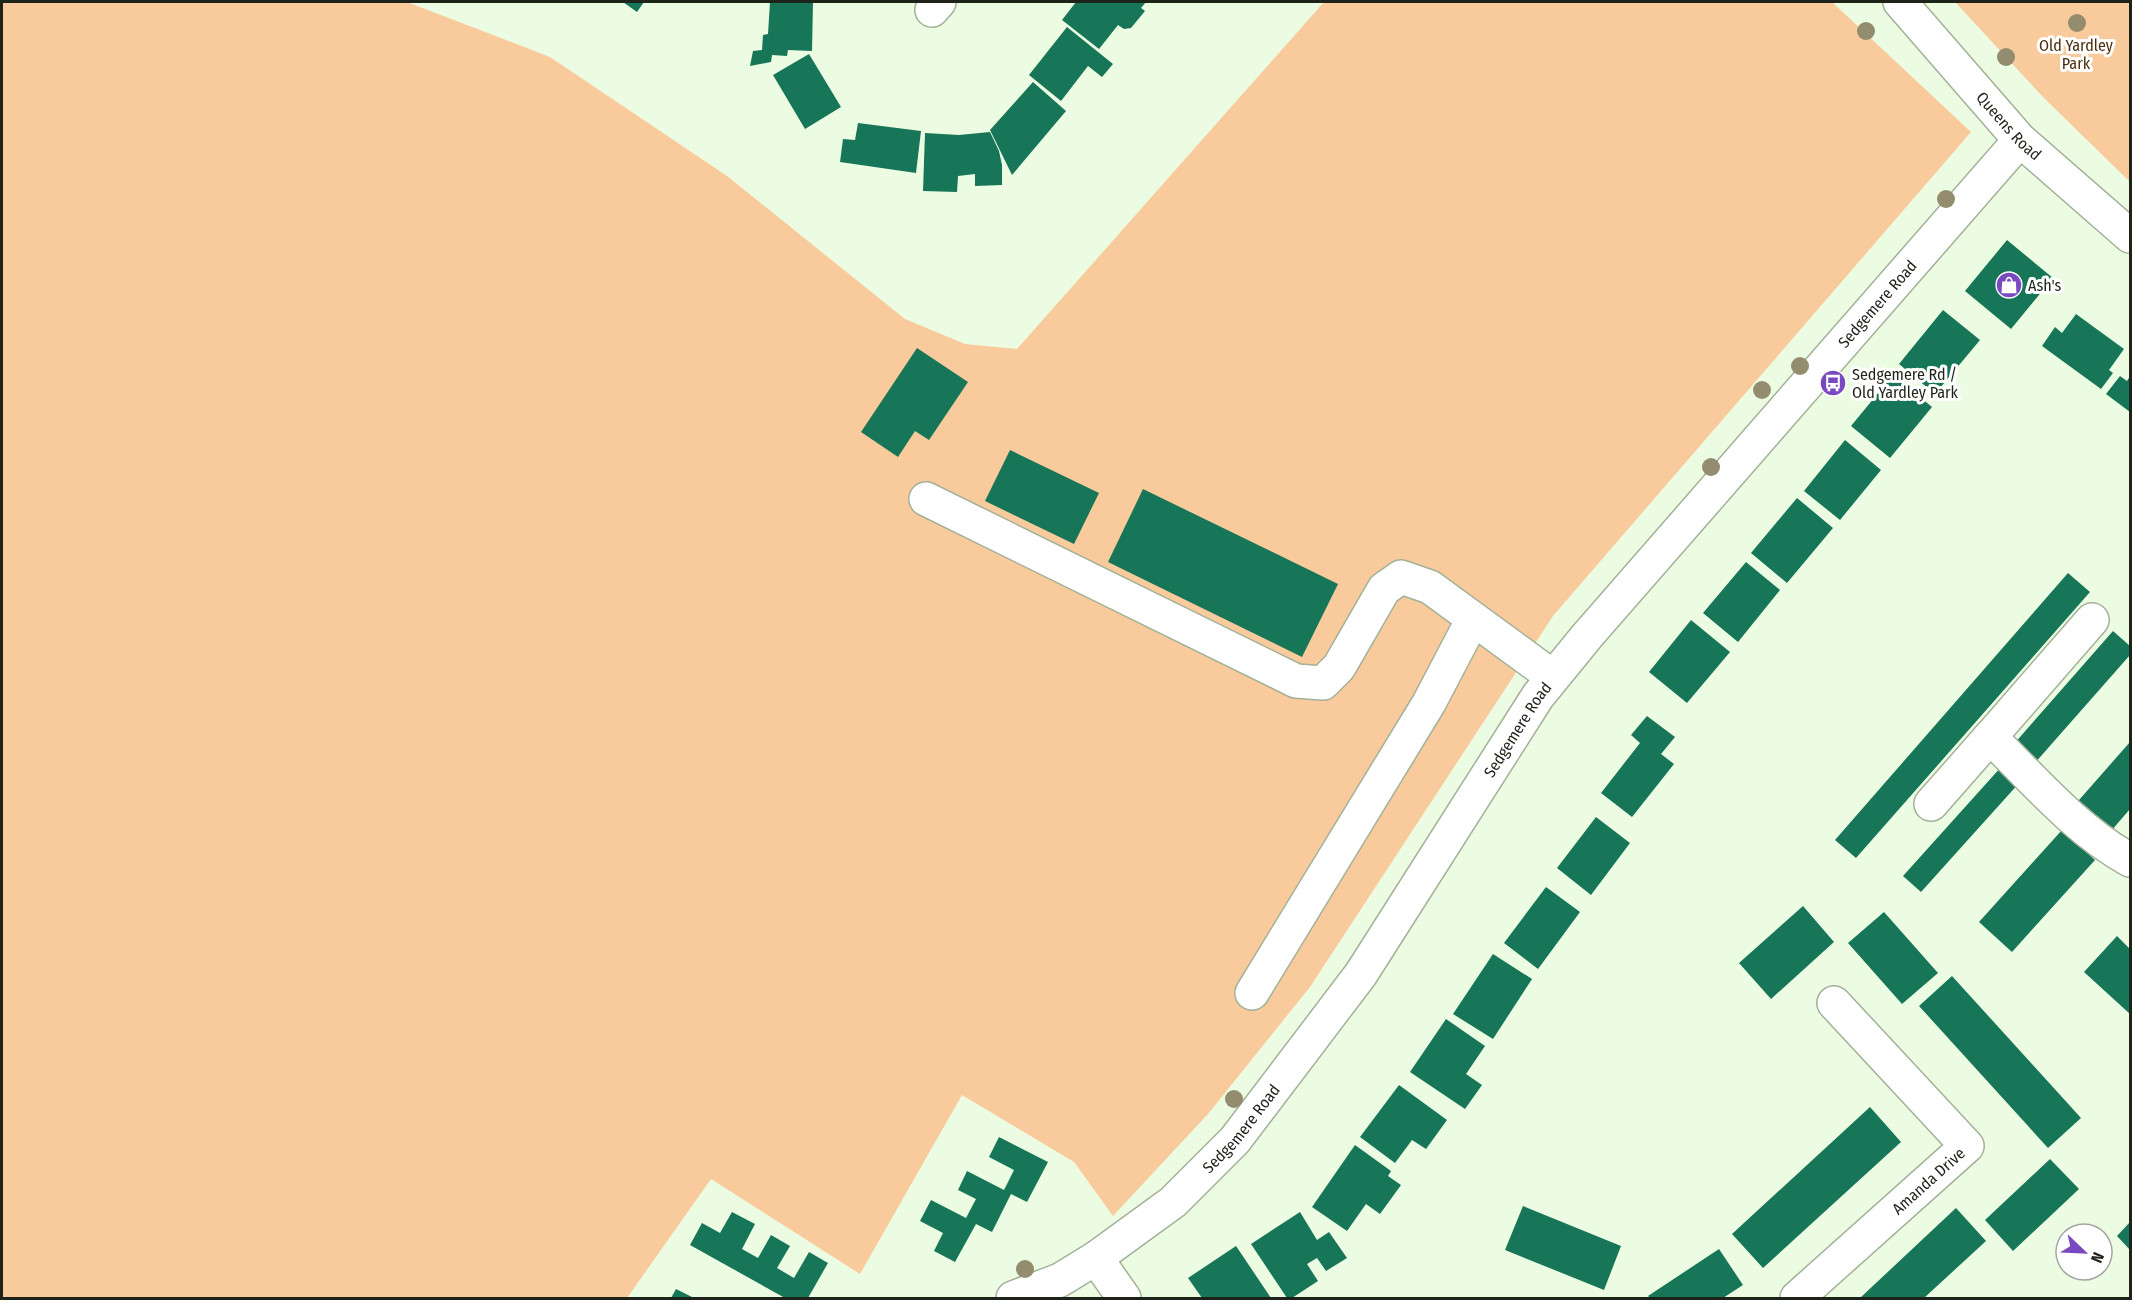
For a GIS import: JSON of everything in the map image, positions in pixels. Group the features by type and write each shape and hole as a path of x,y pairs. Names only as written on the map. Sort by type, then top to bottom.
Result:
{"street":[{"name":"Queens Road","path":"1900,2 2020,140 2130,236"},
{"name":"Sedgemere Road","path":"1012,1299 1060,1280 1096,1258 1173,1202 1235,1140 1361,974 1553,677 2020,140"},
{"path":"926,500 1296,681 1323,683 1339,667 1384,589 1401,577 1430,587 1553,677"},
{"path":"1252,993 1429,703 1473,619"},
{"path":"1931,804 2092,620"},
{"path":"1990,737 2082,827 2109,848 2130,860"},
{"name":"Amanda Drive","path":"1797,1299 1967,1146 1834,1003"},
{"path":"1096,1258 1124,1299"}],"green space":[{"path":"2,2 407,2 550,57 727,176 905,319 965,344 1017,349 1324,2 1832,2 1971,132 1553,616 1310,987 1208,1114 1113,1216 1074,1162 962,1095 860,1274 711,1179 627,1298 2,1298"},
{"name":"Old Yardley Park","path":"1955,2 2130,2 2130,182 2043,97"}],"building":[{"path":"623,2 644,2 637,12"},
{"path":"770,2 813,2 812,51 788,50 787,56 772,55 771,62 750,66 753,51 762,50 763,35 768,34"},
{"path":"1076,2 1146,2 1141,8 1145,11 1131,28 1124,29 1118,25 1099,49 1062,20"},
{"path":"1067,27 1113,64 1102,77 1088,66 1061,101 1029,75"},
{"path":"809,54 841,107 805,129 773,75"},
{"path":"1033,82 1066,111 1012,175 990,130"},
{"path":"858,123 921,131 916,173 840,162 843,139 855,140"},
{"path":"990,132 999,151 1002,185 975,186 975,174 958,176 957,192 923,191 925,133 959,135"},
{"name":"Ash's","path":"2007,240 2053,278 2011,329 1965,291"},
{"path":"1943,310 1980,340 1935,394 1899,364"},
{"path":"2076,314 2124,349 2109,370 2113,373 2101,389 2042,346 2055,327 2062,333"},
{"path":"917,348 968,382 929,440 915,431 898,457 861,432"},
{"path":"1893,375 1932,407 1890,458 1851,426"},
{"path":"2120,376 2127,381 2130,376 2130,412 2106,394"},
{"path":"1845,440 1881,470 1840,520 1804,491"},
{"path":"1010,450 1099,493 1074,544 985,501"},
{"path":"1143,489 1338,584 1302,657 1108,562"},
{"path":"1797,498 1833,528 1787,583 1751,553"},
{"path":"1746,562 1780,590 1738,642 1703,613"},
{"path":"2068,573 2090,592 1856,858 1835,840"},
{"path":"1691,620 1730,652 1687,703 1649,672"},
{"path":"2113,631 2130,646 2130,655 2034,764 2013,745"},
{"path":"1647,716 1675,737 1661,754 1674,764 1632,817 1601,793 1640,743 1631,735"},
{"path":"2130,742 2130,809 2105,838 2072,808"},
{"path":"2002,766 2020,782 1921,892 1903,876"},
{"path":"1596,817 1630,843 1591,895 1557,868"},
{"path":"2062,830 2095,860 2012,952 1979,922"},
{"path":"1546,887 1580,912 1538,969 1504,943"},
{"path":"1803,906 1834,942 1771,999 1739,963"},
{"path":"1884,912 1938,973 1902,1004 1848,943"},
{"path":"2117,936 2130,949 2130,1014 2084,972"},
{"path":"1493,954 1532,979 1493,1039 1453,1014"},
{"path":"1952,976 2081,1118 2048,1148 1919,1006"},
{"path":"1446,1019 1485,1046 1466,1074 1482,1085 1465,1109 1410,1072"},
{"path":"1399,1085 1447,1120 1426,1149 1412,1140 1395,1163 1360,1137"},
{"path":"1870,1107 1901,1142 1763,1268 1732,1234"},
{"path":"999,1137 1048,1162 1027,1202 1011,1194 992,1232 976,1224 955,1262 934,1251 943,1233 920,1221 931,1200 966,1218 976,1199 958,1190 967,1171 1004,1190 1014,1170 989,1157"},
{"path":"1355,1145 1391,1171 1388,1176 1401,1185 1380,1214 1366,1204 1347,1231 1312,1207"},
{"path":"2050,1159 2079,1189 2013,1251 1985,1220"},
{"path":"1523,1206 1621,1246 1604,1290 1505,1250"},
{"path":"1956,1208 1986,1241 1924,1298 1860,1298"},
{"path":"732,1212 755,1224 742,1249 758,1258 771,1235 790,1246 777,1268 794,1278 809,1252 828,1263 808,1298 785,1298 690,1245 702,1223 720,1233"},
{"path":"1300,1212 1317,1240 1329,1232 1347,1258 1326,1271 1317,1258 1307,1264 1318,1281 1292,1298 1287,1298 1251,1244"},
{"path":"2130,1222 2130,1250 2117,1236"},
{"path":"1236,1246 1271,1298 1202,1298 1188,1278"},
{"path":"1719,1249 1743,1285 1723,1298 1650,1298 1648,1296"},
{"path":"676,1289 694,1298 671,1298"}],"place":[{"name":"Ash's","path":"2009,285"},
{"name":"Sedgemere Rd / Old Yardley Park","path":"1833,383"}]}
